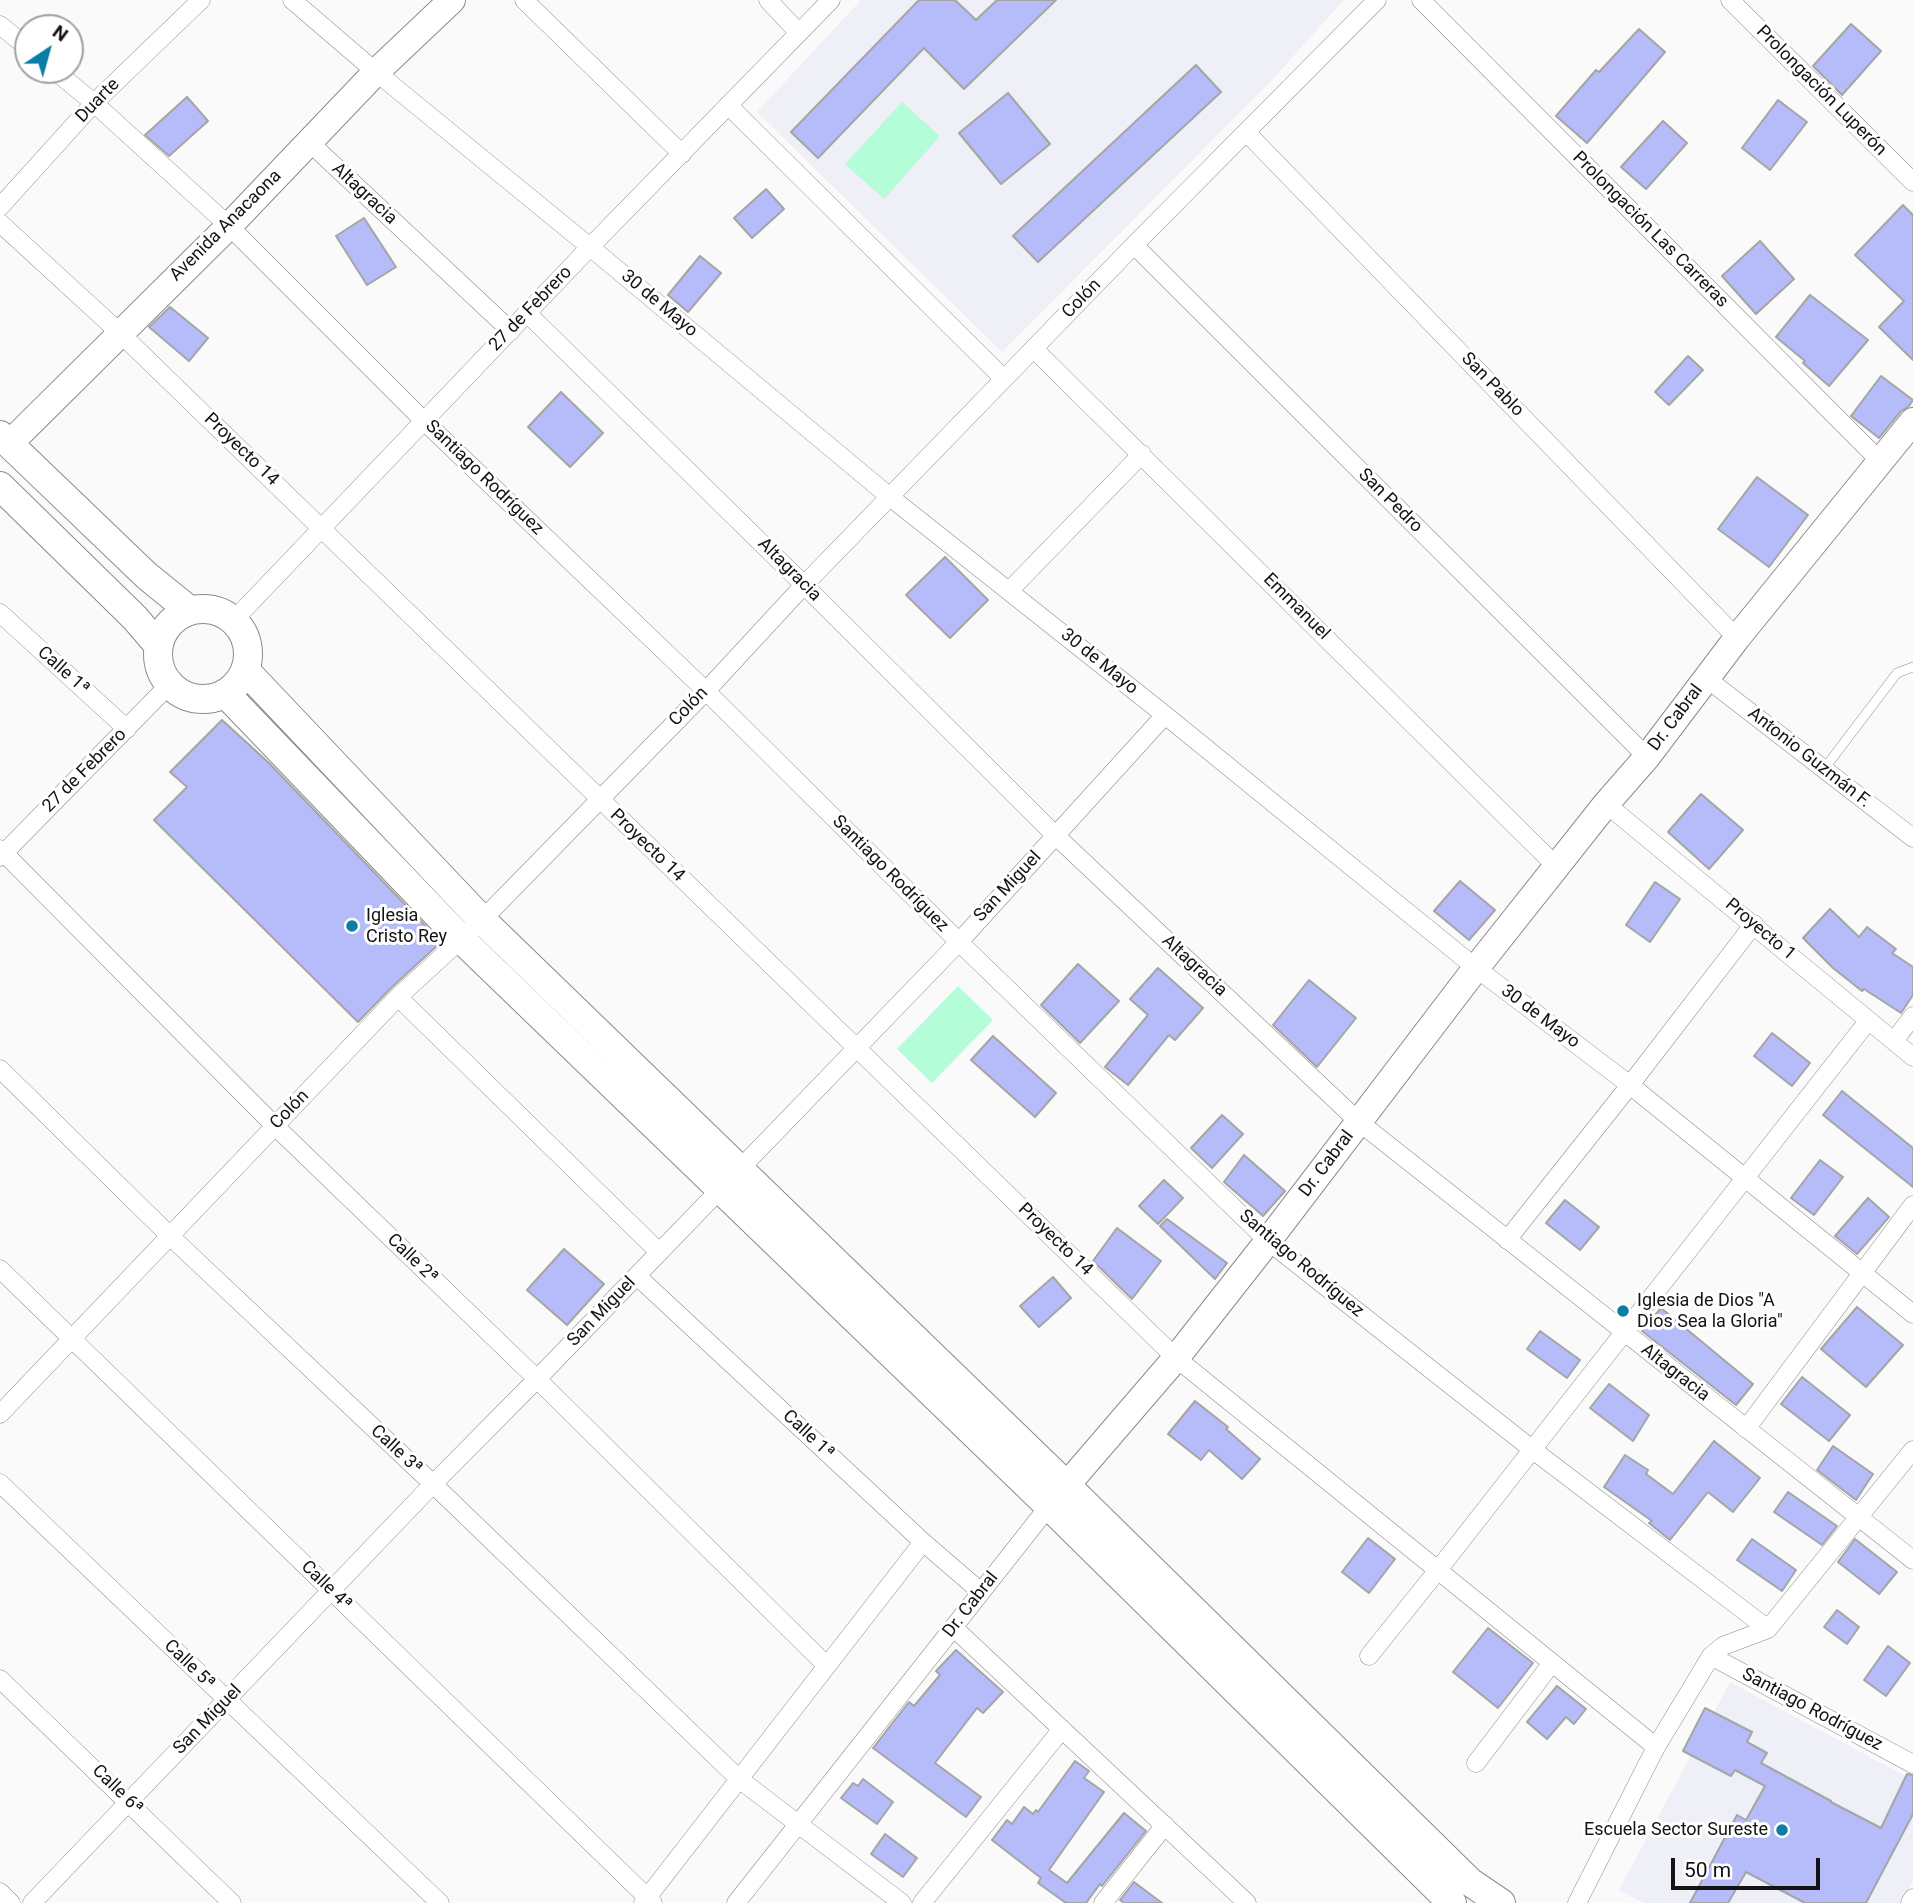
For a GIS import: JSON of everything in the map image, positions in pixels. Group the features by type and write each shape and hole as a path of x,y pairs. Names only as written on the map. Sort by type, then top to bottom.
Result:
{"main road":[{"path":"3,444 147,576 189,610"},
{"path":"0,486 135,618 158,645"},
{"path":"213,609 234,620 245,635 249,653 246,671 238,684 226,694 206,700 186,697 169,685 159,666 158,645 164,630 175,618 189,610 213,609"},
{"path":"246,671 472,930"},
{"path":"226,694 1057,1495 1470,1882 1501,1903"},
{"path":"1057,1495 1452,1903"}],"street":[{"name":"Duarte","path":"0,207 94,103 201,0"},
{"name":"30 de Mayo","path":"292,0 890,497 1010,590 1476,968 1630,1085 1913,1314"},
{"name":"Avenida Anacaona","path":"3,444 229,226 376,72 452,0"},
{"path":"524,0 682,154"},
{"path":"768,0 799,33"},
{"name":"27 de Febrero","path":"234,620 590,247 831,0"},
{"name":"Colón","path":"0,1414 398,998 472,930 706,691 804,585 1134,245 1377,0"},
{"name":"Prolongación Las Carreras","path":"1421,0 1880,461"},
{"name":"Prolongación Luperón","path":"1730,0 1913,182"},
{"path":"0,25 14,36"},
{"name":"Santiago Rodríguez","path":"71,84 229,226 424,421 706,691 959,942 1268,1241 1533,1450 1768,1629"},
{"path":"729,105 1004,379"},
{"name":"San Pablo","path":"1247,133 1737,638"},
{"name":"Altagracia","path":"309,142 511,331"},
{"name":"Proyecto 14","path":"0,223 120,333 1176,1358 1656,1747"},
{"name":"San Pedro","path":"1134,245 1647,757"},
{"name":"Altagracia","path":"528,314 1056,836 1359,1122 1913,1560"},
{"name":"Emmanuel","path":"1034,349 1557,867"},
{"name":"Dr. Cabral","path":"736,1903 1057,1495 1176,1358 1476,968 1606,804 1647,757 1737,638 1913,422"},
{"path":"1010,590 1142,454"},
{"name":"Calle 1ª","path":"0,613 127,729"},
{"name":"Antonio Guzmán F.","path":"1706,678 1913,838"},
{"name":"27 de Febrero","path":"1,853 169,685"},
{"name":"San Miguel","path":"32,1903 433,1484 959,942 1165,715"},
{"name":"Proyecto 1","path":"1606,804 1913,1057"},
{"name":"Calle 2ª","path":"1,853 275,1126 537,1379 827,1666"},
{"path":"1507,1240 1754,924"},
{"path":"398,998 659,1252"},
{"path":"1894,1041 1913,1016"},
{"path":"1368,1656 1533,1450 1868,1021"},
{"name":"Calle 3ª","path":"0,1069 170,1236 433,1484 739,1779 902,1903"},
{"path":"1746,1429 1913,1205"},
{"name":"Calle 4ª","path":"0,1269 647,1901"},
{"name":"Calle 1ª","path":"637,1276 923,1542 981,1592"},
{"path":"1577,1903 1656,1747 1711,1656 1723,1646 1768,1629 1913,1450"},
{"name":"Calle 5ª","path":"0,1483 440,1903"},
{"path":"647,1901 923,1542"},
{"path":"953,1628 1247,1903"},
{"name":"Santiago Rodríguez","path":"1711,1656 1913,1764"},
{"path":"1476,1763 1552,1663"},
{"name":"Calle 6ª","path":"0,1679 232,1903"},
{"path":"922,1903 1062,1729"},
{"path":"1103,1903 1165,1825"},
{"path":"0,1892 11,1903"},
{"path":"1910,1903 1913,1898"}],"lane":[{"path":"1824,769 1897,673 1913,667"}],"shaded area":[{"path":"861,0 1344,0 1269,83 1002,352 757,112"},
{"name":"Escuela Sector Sureste","path":"1730,1682 1913,1780 1913,1881 1901,1903 1644,1903 1619,1890"}],"green space":[{"path":"902,102 940,136 884,199 845,164"},
{"path":"958,986 993,1020 932,1083 897,1049"}],"building":[{"path":"919,0 955,0 976,20 997,0 1056,0 964,89 924,48 818,158 791,132"},
{"path":"1851,24 1881,51 1842,95 1813,66"},
{"path":"1639,29 1665,52 1587,143 1556,116 1596,70 1599,72"},
{"path":"1196,65 1221,92 1038,262 1013,236"},
{"path":"1008,93 1050,144 1001,184 959,133"},
{"path":"187,97 208,121 169,156 145,135"},
{"path":"1778,100 1807,122 1770,170 1742,148"},
{"path":"1663,121 1687,143 1646,189 1621,167"},
{"path":"766,189 784,209 752,238 734,218"},
{"path":"1903,205 1913,215 1913,360 1879,327 1904,301 1855,255"},
{"path":"364,218 396,267 367,285 336,236"},
{"path":"1760,241 1794,279 1756,314 1722,276"},
{"path":"700,256 721,273 688,312 668,295"},
{"path":"1810,295 1868,340 1829,386 1776,337"},
{"path":"170,307 208,338 189,361 149,327"},
{"path":"1688,356 1703,370 1669,405 1655,392"},
{"path":"1881,376 1913,400 1879,438 1851,416"},
{"path":"561,392 603,433 570,467 528,427"},
{"path":"1757,477 1808,515 1769,567 1718,529"},
{"path":"945,557 988,600 950,638 906,595"},
{"path":"222,720 269,763 441,942 358,1022 154,820 187,787 170,772"},
{"path":"1701,794 1743,830 1709,869 1668,832"},
{"path":"1460,881 1495,910 1469,940 1434,911"},
{"path":"1655,882 1680,899 1650,942 1626,925"},
{"path":"1830,909 1859,937 1867,927 1896,949 1892,953 1913,967 1913,995 1901,1013 1864,989 1862,991 1833,968 1803,938"},
{"path":"1078,964 1119,1001 1080,1043 1041,1005"},
{"path":"1158,968 1203,1008 1175,1040 1169,1035 1128,1085 1105,1067 1148,1015 1130,999"},
{"path":"1309,980 1356,1018 1317,1067 1273,1025"},
{"path":"1772,1033 1810,1063 1792,1086 1754,1056"},
{"path":"993,1036 1056,1093 1035,1117 971,1060"},
{"path":"1842,1091 1913,1148 1913,1187 1823,1115"},
{"path":"1222,1115 1243,1134 1212,1168 1191,1148"},
{"path":"1244,1155 1285,1191 1263,1216 1224,1182"},
{"path":"1820,1160 1843,1177 1814,1215 1791,1198"},
{"path":"1164,1180 1183,1198 1158,1224 1139,1206"},
{"path":"1868,1198 1889,1217 1857,1254 1835,1236"},
{"path":"1565,1200 1599,1227 1580,1250 1546,1223"},
{"path":"1167,1219 1227,1263 1215,1279 1160,1226"},
{"path":"1117,1228 1161,1261 1132,1299 1093,1261"},
{"path":"564,1249 604,1284 567,1325 527,1290"},
{"path":"1053,1277 1071,1298 1039,1327 1020,1306"},
{"path":"1857,1307 1903,1345 1866,1387 1821,1349"},
{"path":"1661,1308 1753,1384 1736,1405 1642,1331"},
{"path":"1540,1331 1580,1360 1567,1378 1527,1349"},
{"path":"1802,1377 1850,1415 1829,1441 1781,1404"},
{"path":"1609,1384 1649,1415 1633,1441 1590,1408"},
{"path":"1195,1401 1228,1427 1226,1429 1260,1459 1242,1479 1209,1450 1201,1460 1168,1434"},
{"path":"1714,1441 1760,1478 1733,1512 1708,1492 1670,1540 1649,1523 1652,1521 1604,1487 1625,1455 1648,1470 1646,1474 1673,1494"},
{"path":"1833,1446 1873,1474 1856,1500 1817,1470"},
{"path":"1788,1492 1837,1526 1822,1545 1774,1512"},
{"path":"1368,1538 1395,1559 1369,1593 1342,1572"},
{"path":"1752,1539 1796,1570 1782,1591 1737,1560"},
{"path":"1855,1539 1897,1572 1879,1594 1838,1562"},
{"path":"1837,1610 1859,1627 1847,1644 1824,1627"},
{"path":"1488,1628 1533,1663 1498,1708 1453,1672"},
{"path":"1888,1646 1910,1663 1886,1696 1864,1680"},
{"path":"956,1650 1003,1692 983,1713 977,1708 935,1763 981,1797 966,1817 873,1748 909,1702 914,1706 940,1675 936,1671"},
{"path":"1557,1686 1586,1709 1574,1724 1566,1717 1547,1739 1527,1722"},
{"path":"1705,1708 1752,1732 1747,1742 1767,1753 1761,1763 1881,1828 1907,1774 1913,1775 1913,1814 1866,1903 1805,1903 1746,1872 1728,1903 1690,1903 1737,1815 1746,1820 1765,1786 1735,1770 1731,1776 1683,1751"},
{"path":"1075,1761 1089,1771 1084,1778 1104,1792 1049,1870 1067,1883 1124,1813 1146,1831 1086,1903 1066,1903 1038,1883 1041,1878 992,1840 1007,1820 1012,1824 1024,1807 1033,1814 1036,1810 1038,1812"},
{"path":"863,1779 893,1802 877,1824 841,1798 853,1783 858,1786"},
{"path":"885,1834 917,1858 903,1877 871,1854"},
{"path":"1134,1882 1162,1903 1124,1903 1120,1900"}],"place":[{"name":"Iglesia Cristo Rey","path":"352,926"},
{"name":"Iglesia de Dios \"A Dios Sea la Gloria\"","path":"1623,1311"},
{"name":"Escuela Sector Sureste","path":"1782,1830"}]}
